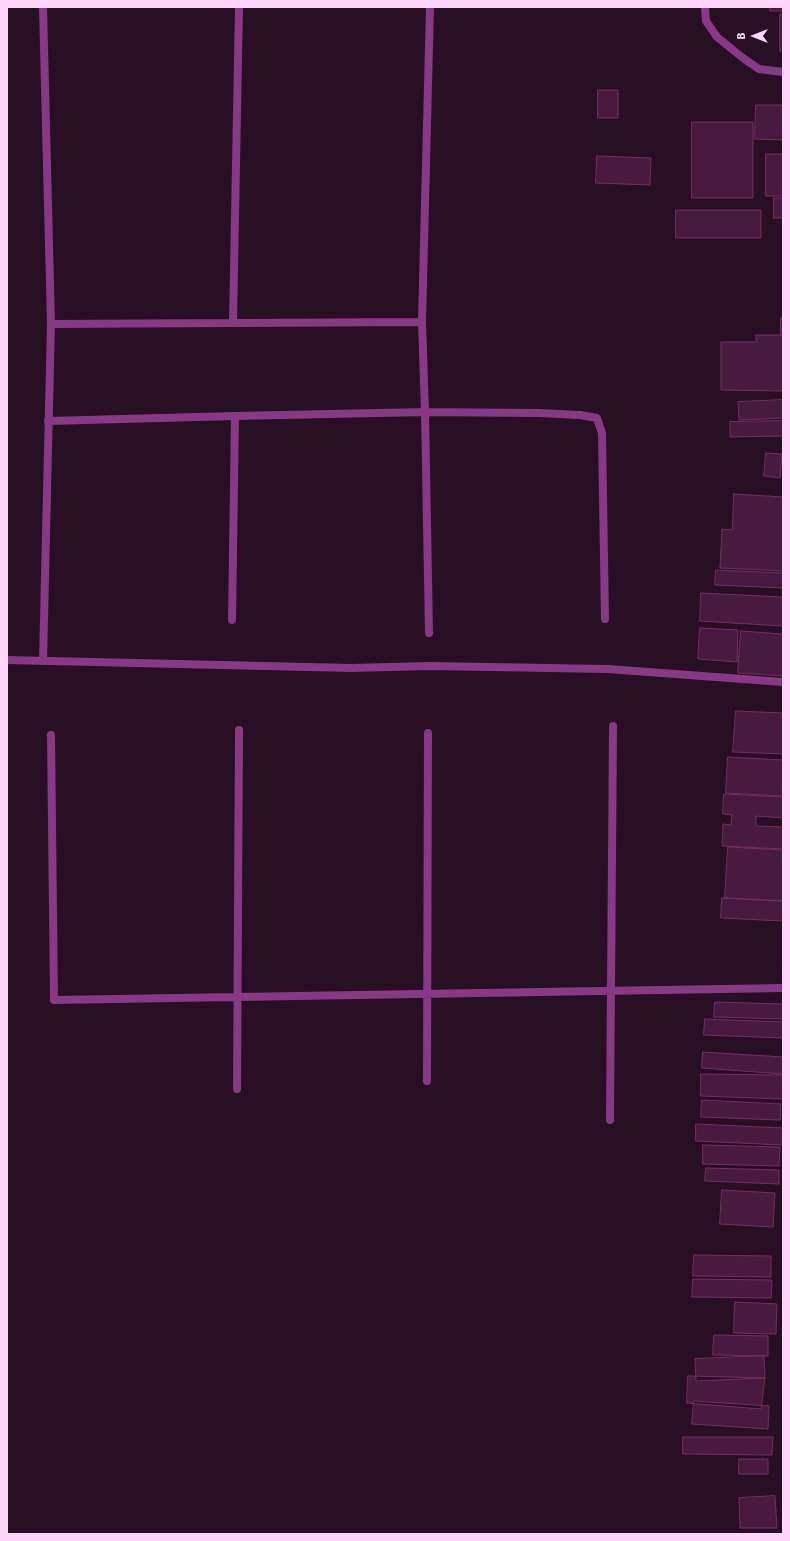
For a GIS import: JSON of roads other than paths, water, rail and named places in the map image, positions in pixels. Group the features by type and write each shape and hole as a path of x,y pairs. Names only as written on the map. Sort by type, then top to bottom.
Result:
{"street":[{"path":"43,7 51,324 43,661"},
{"path":"233,322 239,7"},
{"path":"429,633 422,322 430,7"},
{"path":"705,7 706,20 717,37 759,69 783,72"},
{"path":"51,324 422,322"},
{"path":"48,421 425,412 538,413 580,415 597,418 602,433 605,619"},
{"path":"232,620 235,416"},
{"path":"7,660 350,668 430,666 608,669 783,682"},
{"path":"610,1120 613,726"},
{"path":"237,1089 239,730"},
{"path":"427,1081 428,733"},
{"path":"51,735 54,1000 783,988"}]}
